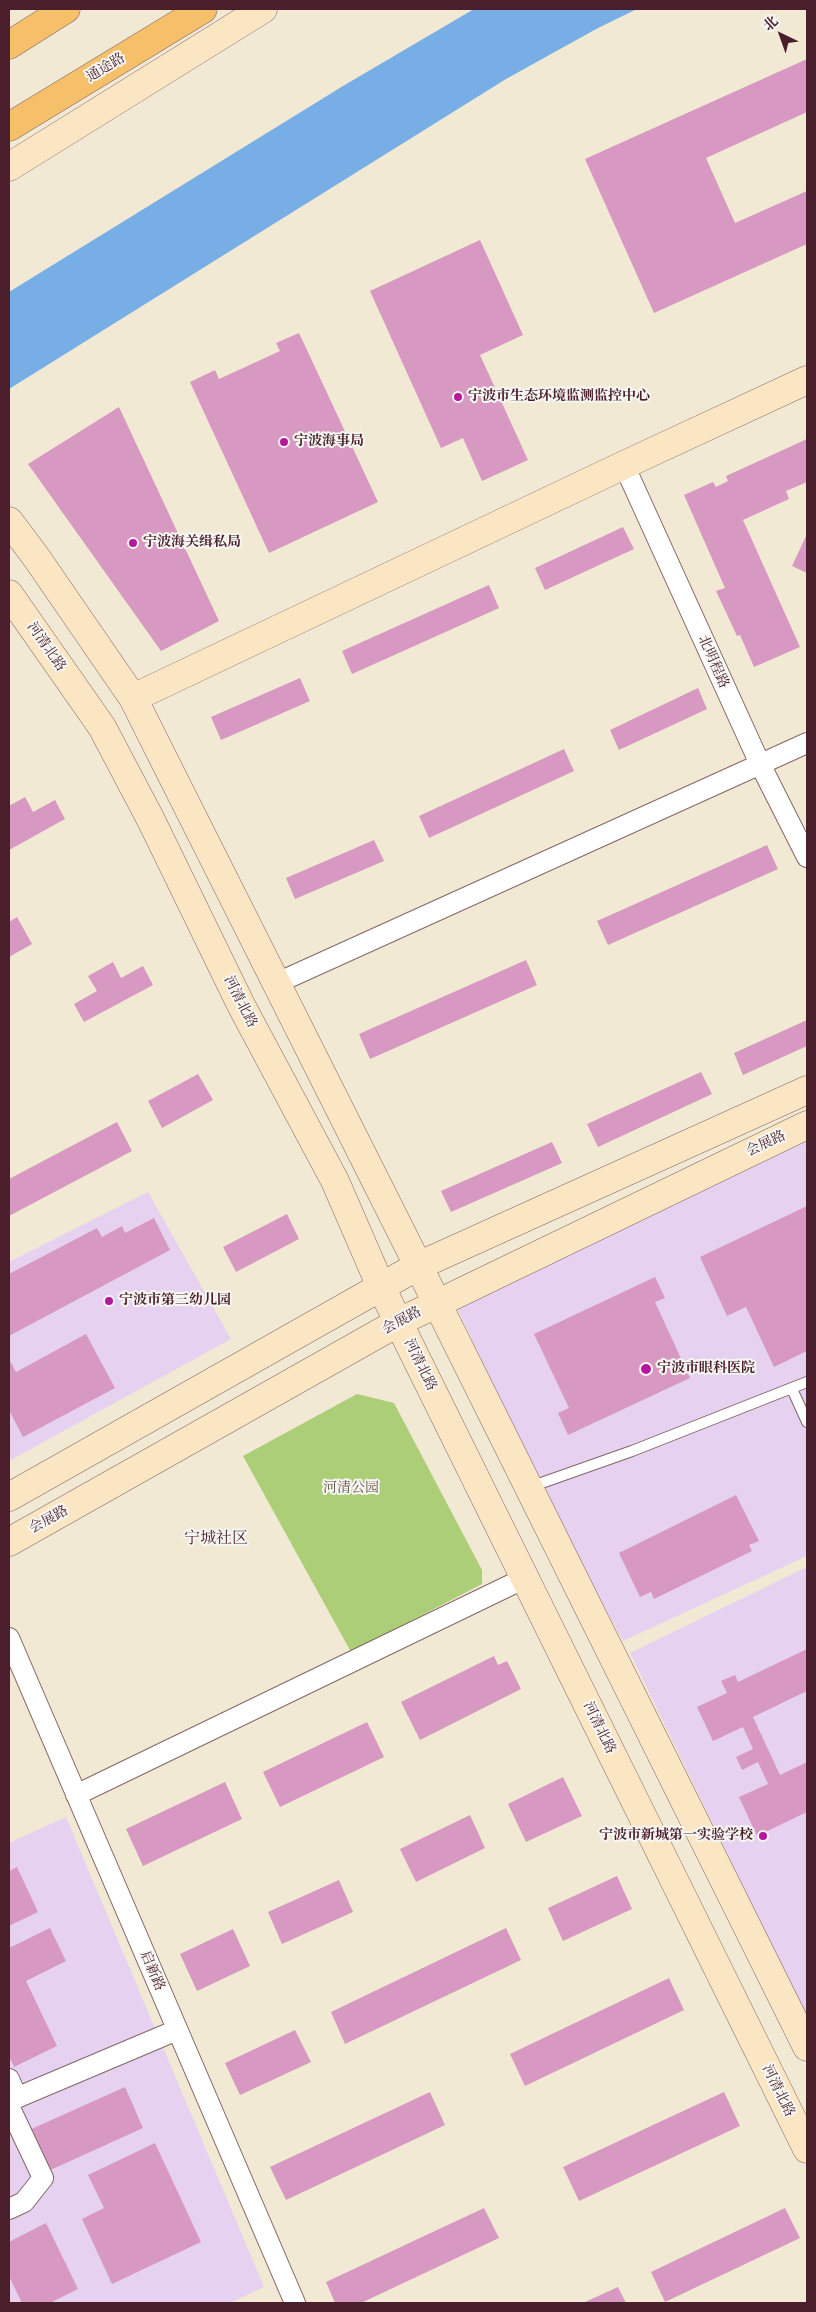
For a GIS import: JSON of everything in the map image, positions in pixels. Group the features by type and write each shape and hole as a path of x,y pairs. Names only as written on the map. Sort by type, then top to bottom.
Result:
{"main road":[{"path":"9,45 66,9"},
{"name":"通途路","path":"9,127 202,9"},
{"path":"9,167 263,9"},
{"path":"133,698 807,380"},
{"path":"9,521 133,698 437,1303 807,2047"},
{"name":"河清北路","path":"9,594 102,727 151,820 241,1005 335,1182 381,1287 807,2149"},
{"path":"9,1497 418,1266 807,1090"},
{"name":"会展路","path":"9,1542 399,1322 807,1124"}],"street":[{"name":"北明程路","path":"624,465 760,764 807,857"},
{"path":"277,983 807,742"},
{"path":"76,1795 525,1578"},
{"name":"启新路","path":"9,1638 295,2303"},
{"path":"12,2102 177,2030"},
{"path":"9,2079 12,2102 43,2178 24,2202 9,2209"}],"lane":[{"path":"529,1488 632,1451 807,1382"},
{"path":"792,1389 807,1422"}],"shaded area":[{"name":"宁波市眼科医院","path":"807,1141 807,1556 623,1641 557,1521 457,1308"},
{"name":"宁波市第三幼儿园","path":"148,1192 231,1339 9,1461 9,1262"},
{"name":"宁波市新城第一实验学校","path":"807,1567 807,2018 630,1653"},
{"path":"66,1817 264,2287 230,2303 9,2303 9,1843"}],"green space":[{"name":"河清公园","path":"357,1394 394,1403 482,1570 482,1584 351,1652 243,1456"}],"water":[{"path":"474,9 637,9 598,28 506,79 9,389 9,292 343,86"}],"building":[{"path":"807,59 807,112 706,158 735,223 807,191 807,244 654,313 585,159"},
{"name":"宁波市生态环境监测监控中心","path":"480,240 523,335 480,355 528,460 482,481 463,438 441,448 370,291"},
{"name":"宁波海事局","path":"299,333 378,502 269,553 190,382 215,370 219,379 280,351 276,343"},
{"name":"宁波海关缉私局","path":"119,407 219,621 161,651 28,464"},
{"path":"807,439 807,482 786,491 789,499 743,520 800,647 754,667 740,635 737,636 716,591 725,588 684,495 713,482 716,487 728,481 726,476"},
{"path":"623,527 634,549 545,590 535,568"},
{"path":"807,534 807,573 792,566"},
{"path":"489,585 499,608 352,674 342,651"},
{"path":"300,678 310,701 221,740 211,717"},
{"path":"698,688 707,709 619,750 610,730"},
{"path":"564,749 574,771 429,838 419,816"},
{"path":"25,797 33,812 55,800 65,819 9,850 9,806"},
{"path":"374,840 384,861 295,899 286,878"},
{"path":"767,845 778,869 608,945 597,921"},
{"path":"17,917 32,944 9,957 9,922"},
{"path":"526,960 537,985 370,1059 359,1034"},
{"path":"113,962 121,978 143,966 153,985 84,1022 74,1004 97,991 88,976"},
{"path":"807,1020 807,1046 743,1075 734,1053"},
{"path":"701,1072 712,1094 598,1147 587,1124"},
{"path":"198,1074 213,1100 162,1128 148,1101"},
{"path":"117,1122 132,1151 9,1216 9,1179"},
{"path":"552,1142 562,1163 451,1212 441,1191"},
{"path":"807,1206 807,1351 774,1367 746,1307 727,1316 700,1257"},
{"path":"287,1214 299,1239 236,1272 223,1247"},
{"path":"154,1218 170,1250 9,1336 9,1274 97,1228 102,1237 122,1226 125,1233"},
{"path":"655,1277 665,1298 655,1302 690,1378 568,1435 558,1413 569,1408 534,1334"},
{"path":"86,1334 115,1388 23,1437 9,1410 9,1359 16,1372"},
{"path":"736,1495 759,1541 749,1545 752,1551 654,1599 651,1592 640,1597 619,1553"},
{"path":"807,1649 807,1691 753,1717 780,1775 807,1762 807,1812 757,1836 739,1797 768,1784 758,1762 742,1770 736,1757 753,1749 743,1727 713,1741 697,1707 727,1693 721,1681 735,1675 738,1682"},
{"path":"494,1656 498,1665 507,1661 521,1689 420,1740 401,1702"},
{"path":"367,1722 384,1757 280,1807 263,1772"},
{"path":"563,1777 582,1816 526,1842 508,1804"},
{"path":"225,1782 242,1819 143,1866 126,1829"},
{"path":"470,1815 485,1848 416,1882 400,1849"},
{"path":"17,1867 38,1912 9,1926 9,1871"},
{"path":"617,1876 632,1909 563,1941 548,1908"},
{"path":"339,1880 353,1912 282,1944 268,1912"},
{"path":"50,1928 66,1961 26,1981 57,2046 14,2067 9,2056 9,1948"},
{"path":"506,1928 521,1960 345,2044 331,2012"},
{"path":"233,1929 250,1966 197,1991 180,1954"},
{"path":"669,1978 684,2010 525,2086 510,2054"},
{"path":"295,2030 311,2062 240,2095 225,2063"},
{"path":"125,2087 143,2128 46,2172 27,2131"},
{"path":"430,2092 445,2125 286,2200 270,2167"},
{"path":"724,2092 740,2126 579,2201 563,2167"},
{"path":"155,2143 201,2242 112,2284 82,2219 104,2208 88,2175"},
{"path":"484,2208 499,2238 361,2303 335,2303 326,2282"},
{"path":"785,2208 800,2238 665,2302 651,2272"},
{"path":"46,2223 78,2289 50,2303 22,2303 9,2276 9,2242"},
{"path":"618,2287 626,2303 583,2303"}],"place":[{"name":"宁波市生态环境监测监控中心","path":"458,397"},
{"name":"宁波海事局","path":"284,442"},
{"name":"宁波海关缉私局","path":"133,543"},
{"name":"宁波市第三幼儿园","path":"109,1301"},
{"name":"宁波市眼科医院","path":"646,1369"},
{"name":"宁波市新城第一实验学校","path":"763,1836"}],"district":[{"name":"宁城社区","path":"216,1539"}]}
